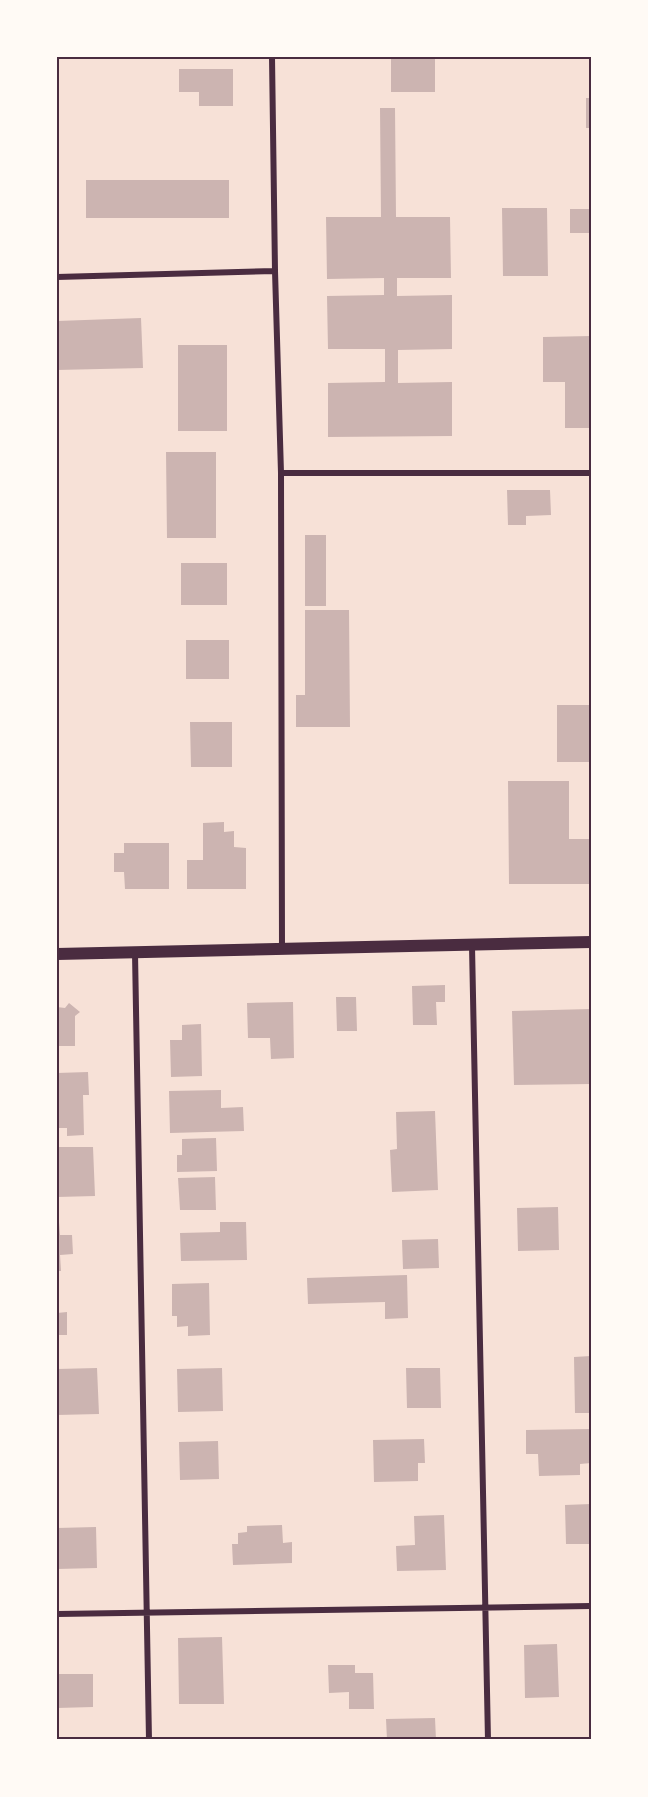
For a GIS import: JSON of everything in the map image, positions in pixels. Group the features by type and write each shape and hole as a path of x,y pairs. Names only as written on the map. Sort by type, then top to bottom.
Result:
{"main road":[{"path":"57,954 591,942"}],"street":[{"path":"272,57 281,472 282,949"},
{"path":"57,277 275,271"},
{"path":"281,472 591,473"},
{"path":"472,946 488,1740"},
{"path":"135,953 149,1740"},
{"path":"57,1614 591,1606"}],"building":[{"path":"391,57 435,57 435,92 391,92"},
{"path":"179,69 233,69 233,106 199,106 199,92 179,92"},
{"path":"586,98 591,98 591,128 586,128"},
{"path":"380,108 395,108 396,217 450,217 451,278 397,278 397,296 452,295 452,349 398,350 398,383 452,382 452,436 328,437 328,383 385,382 385,349 328,349 327,296 384,295 384,278 327,279 326,217 381,217"},
{"path":"86,180 229,180 229,218 86,218"},
{"path":"502,208 547,208 548,276 503,276"},
{"path":"570,209 591,209 591,233 570,233"},
{"path":"141,318 143,368 57,370 57,321"},
{"path":"591,336 591,428 565,428 565,382 543,382 543,337"},
{"path":"178,345 227,345 227,431 178,431"},
{"path":"166,452 216,452 216,538 167,538"},
{"path":"507,490 550,490 551,515 526,516 526,525 508,525"},
{"path":"305,535 326,535 326,606 305,606"},
{"path":"181,563 227,563 227,605 181,605"},
{"path":"305,610 349,610 350,727 296,727 296,695 305,695"},
{"path":"186,640 229,640 229,679 186,679"},
{"path":"557,705 591,705 591,762 557,762"},
{"path":"190,722 232,722 232,767 191,767"},
{"path":"508,781 569,781 569,839 591,839 591,884 509,884"},
{"path":"224,822 224,832 234,831 234,847 246,848 246,889 187,889 187,860 203,860 203,823"},
{"path":"124,843 169,843 169,889 125,889 124,872 114,872 114,853 124,853"},
{"path":"445,985 445,1002 436,1002 437,1025 413,1025 412,986"},
{"path":"336,997 356,997 357,1031 337,1031"},
{"path":"293,1002 294,1058 271,1059 270,1038 248,1038 247,1003"},
{"path":"69,1003 80,1012 75,1016 75,1046 57,1046 57,1007 65,1008"},
{"path":"591,1009 591,1084 514,1085 512,1011"},
{"path":"201,1024 202,1076 171,1077 170,1040 182,1040 182,1025"},
{"path":"88,1072 89,1095 83,1095 84,1135 67,1136 67,1128 57,1128 57,1073"},
{"path":"221,1090 221,1108 243,1107 244,1131 170,1133 169,1091"},
{"path":"435,1111 438,1190 392,1192 390,1150 397,1149 396,1112"},
{"path":"216,1138 217,1171 177,1172 177,1155 182,1155 182,1139"},
{"path":"57,1147 93,1147 95,1196 57,1197"},
{"path":"215,1177 216,1210 180,1210 178,1178"},
{"path":"558,1207 559,1250 518,1251 517,1208"},
{"path":"57,1222 59,1222 60,1235 72,1235 73,1254 60,1255 61,1271 57,1271"},
{"path":"220,1222 246,1222 247,1260 181,1261 180,1233 220,1232"},
{"path":"438,1239 439,1268 403,1269 402,1240"},
{"path":"407,1275 408,1318 385,1319 385,1302 308,1304 307,1278"},
{"path":"209,1283 210,1335 188,1336 188,1326 177,1327 177,1316 172,1316 172,1284"},
{"path":"67,1312 67,1335 57,1335 57,1313"},
{"path":"591,1356 591,1413 575,1413 574,1357"},
{"path":"97,1368 99,1414 57,1415 57,1369"},
{"path":"222,1368 223,1411 178,1412 177,1369"},
{"path":"406,1368 440,1368 441,1408 407,1408"},
{"path":"591,1429 591,1463 580,1464 580,1475 539,1476 538,1454 526,1454 526,1430"},
{"path":"424,1439 425,1463 418,1463 418,1481 374,1482 373,1440"},
{"path":"218,1441 219,1479 180,1480 179,1442"},
{"path":"591,1504 591,1544 566,1544 565,1505"},
{"path":"444,1515 446,1570 397,1571 396,1546 415,1545 414,1516"},
{"path":"282,1525 283,1543 292,1542 292,1563 233,1565 232,1544 238,1544 238,1533 247,1532 247,1526"},
{"path":"96,1527 97,1568 57,1569 57,1528"},
{"path":"222,1637 224,1704 179,1704 178,1638"},
{"path":"557,1644 559,1697 525,1698 524,1645"},
{"path":"328,1665 355,1665 355,1673 373,1673 374,1709 349,1709 349,1692 329,1693"},
{"path":"57,1674 93,1674 93,1707 57,1708"},
{"path":"435,1718 436,1740 387,1740 386,1719"}]}
